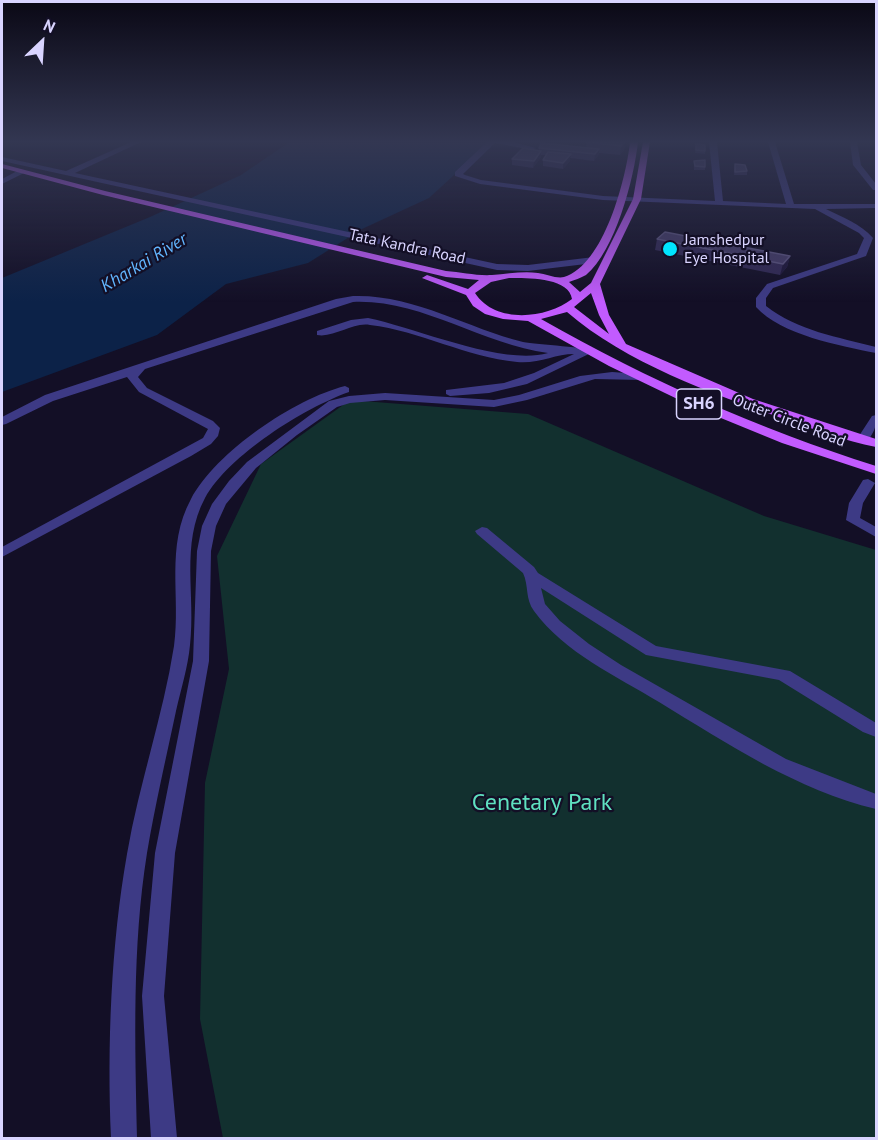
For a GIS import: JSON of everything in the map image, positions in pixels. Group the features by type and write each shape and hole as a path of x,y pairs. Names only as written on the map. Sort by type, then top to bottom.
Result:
{"main road":[{"path":"77,195 354,259 426,278 470,293"},
{"name":"Tata Kandra Road","path":"113,195 446,274 491,278 529,274 561,282"},
{"path":"470,293 473,302 486,311 507,316 531,318 553,315 573,304 594,284 638,195"},
{"path":"561,282 581,274 594,260 622,198"},
{"path":"470,293 476,284 491,278"},
{"path":"561,282 576,293 573,304"},
{"path":"594,284 597,303 603,318 621,347 594,353"},
{"name":"SH6","path":"573,304 594,330 621,347 709,387 788,417 876,443"},
{"name":"Outer Circle Road","path":"531,318 641,377 788,442 876,470"}],"street":[{"path":"168,195 497,267 528,268 594,260"},
{"path":"592,195 637,200 791,207 876,206"},
{"path":"717,195 718,203"},
{"path":"787,195 791,207"},
{"path":"816,207 862,231 869,238 861,256 770,286 761,298 760,307 789,326 876,350"},
{"path":"2,421 49,398 135,371 245,331 340,301 361,297 397,302 545,351 594,353"},
{"path":"321,333 355,322 368,321 506,357 533,360 549,358 559,353"},
{"path":"594,353 596,376"},
{"path":"124,1138 123,1002 136,868 182,645 183,553 186,529 206,485 224,466 298,411 324,396 359,388 468,393 512,386 594,353"},
{"path":"2,553 186,453 212,436 214,428 209,423 143,390 132,378 135,371"},
{"path":"164,1138 153,996 165,853 203,650 204,549 210,525 224,498 256,460 333,404 345,399 366,397 480,404 500,403 552,386 596,376 641,377"},
{"path":"512,386 527,396"},
{"path":"863,439 876,419"},
{"path":"868,483 856,503 853,520 876,533"},
{"path":"482,531 529,570 534,577 652,651 784,675 876,730"},
{"path":"534,577 533,600 540,610 559,629 620,672 780,765 876,802"}],"green space":[{"name":"Cenetary Park","path":"350,400 528,414 764,516 876,550 876,1138 223,1138 200,1019 205,783 229,669 217,556 261,464"}],"water":[{"name":"Kharkai River","path":"197,195 432,195 362,229 308,263 226,284 157,335 2,392 2,278"}],"building":[{"path":"665,232 790,256 783,264 657,239"}],"place":[{"name":"Jamshedpur Eye Hospital","path":"670,249"}]}
